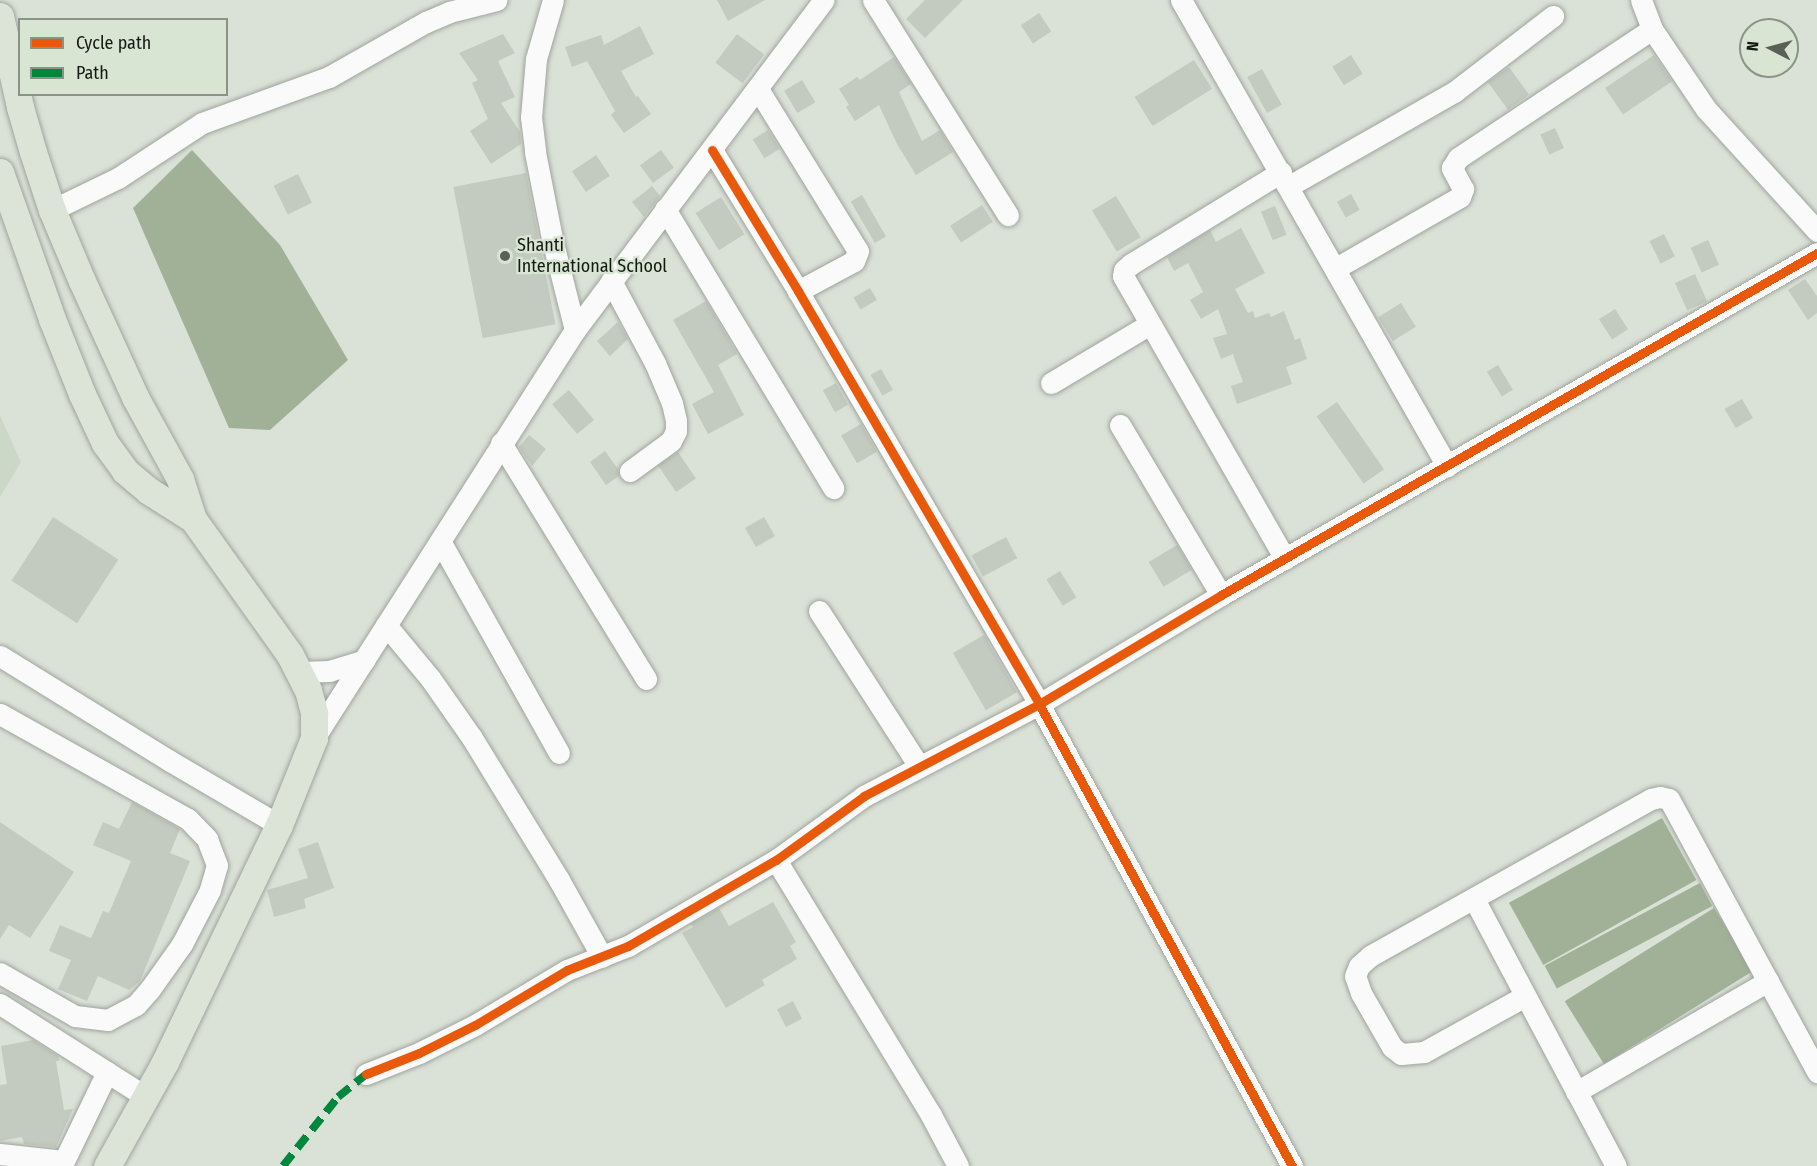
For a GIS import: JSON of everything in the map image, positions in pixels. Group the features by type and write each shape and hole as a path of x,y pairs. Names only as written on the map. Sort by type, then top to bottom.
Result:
{"main road":[{"path":"0,16 20,108 52,210 135,397 180,479 193,519 300,672 314,713 314,738 279,825 146,1097 107,1166"},
{"path":"3,187 65,351 105,442 125,471 149,492 193,519"}],"street":[{"path":"52,210 118,178 202,123 329,77 426,22 449,12 497,0"},
{"path":"553,0 536,59 531,117 535,153 552,239 575,330"},
{"path":"314,738 575,330 824,0"},
{"path":"873,0 1008,215"},
{"path":"1181,0 1447,466"},
{"path":"1336,268 1460,197 1463,189 1452,168 1458,158 1648,10 1706,109 1817,231"},
{"path":"1285,559 1125,282 1124,270 1285,179 1454,92 1553,16"},
{"path":"758,88 858,251 855,261 798,291"},
{"path":"712,150 798,291 1039,704 1292,1166"},
{"path":"665,209 833,488"},
{"path":"366,1074 419,1053 475,1026 567,970 628,946 776,860 864,796 1039,704 1221,595 1817,253"},
{"path":"611,281 655,363 672,403 676,421 676,431 671,441 630,471"},
{"path":"1052,383 1150,324"},
{"path":"1120,424 1221,595"},
{"path":"501,443 646,679"},
{"path":"440,541 559,753"},
{"path":"819,611 919,766"},
{"path":"386,625 430,678 472,738 559,880 602,957"},
{"path":"0,656 279,825"},
{"path":"300,672 329,671 364,660"},
{"path":"0,714 188,819 207,839 217,865 210,890 182,944 136,1005 108,1020 75,1016 0,973"},
{"path":"1525,996 1424,1052 1401,1054 1392,1047 1361,993 1355,976 1359,966 1370,956 1651,800 1660,797 1669,799 1817,1072"},
{"path":"776,860 958,1166"},
{"path":"1474,900 1616,1166"},
{"path":"1576,1092 1768,981"},
{"path":"0,1004 146,1097"},
{"path":"0,1154 64,1161 107,1072"}],"shaded area":[{"path":"192,150 280,245 348,360 270,430 229,428 133,208"},
{"path":"0,416 21,462 0,497"},
{"path":"1662,818 1696,880 1543,965 1509,903"},
{"path":"1700,883 1712,906 1557,989 1545,966"},
{"path":"1714,908 1753,971 1604,1064 1565,1001"}],"building":[{"path":"717,0 765,0 728,21"},
{"path":"925,0 963,0 925,38 906,19"},
{"path":"1039,13 1051,31 1033,44 1021,25"},
{"path":"640,26 654,54 621,71 636,97 638,96 651,114 624,133 611,115 615,111 587,61 572,67 565,47 601,35 604,45"},
{"path":"503,34 515,53 498,61 515,97 501,103 520,132 521,144 491,164 470,131 488,119 472,83 478,80 459,53"},
{"path":"737,34 764,54 742,83 715,63"},
{"path":"1351,55 1363,74 1344,85 1332,67"},
{"path":"1654,55 1672,82 1623,115 1605,88"},
{"path":"894,57 911,84 899,92 922,141 940,130 953,152 916,175 897,144 879,105 855,121 839,89 857,77 860,80"},
{"path":"1194,60 1212,89 1153,126 1135,97"},
{"path":"1509,67 1529,95 1508,110 1488,82"},
{"path":"1262,69 1282,105 1267,113 1247,77"},
{"path":"802,80 815,102 797,113 784,91"},
{"path":"1555,128 1564,148 1549,155 1540,135"},
{"path":"768,130 780,149 764,158 753,140"},
{"path":"661,150 674,168 653,183 640,165"},
{"path":"596,155 610,176 586,192 572,171"},
{"name":"Shanti International School","path":"526,173 555,324 483,338 453,187"},
{"path":"298,174 312,203 288,215 274,186"},
{"path":"652,186 660,196 644,217 632,202"},
{"path":"1351,194 1360,210 1346,218 1337,202"},
{"path":"862,195 886,237 875,243 851,202"},
{"path":"1116,196 1141,237 1117,252 1092,210"},
{"path":"721,197 744,234 719,250 696,213"},
{"path":"982,205 993,222 961,242 950,226"},
{"path":"1275,206 1287,235 1273,240 1261,212"},
{"path":"1241,228 1265,273 1235,289 1248,313 1253,311 1255,318 1269,313 1271,317 1284,311 1295,340 1300,338 1307,359 1286,367 1292,384 1237,404 1231,386 1243,382 1233,354 1221,359 1213,338 1227,334 1218,309 1201,319 1190,300 1203,292 1188,263 1174,271 1167,257 1210,230 1216,242"},
{"path":"1664,234 1675,256 1661,263 1650,241"},
{"path":"1708,240 1719,265 1702,272 1691,248"},
{"path":"1695,274 1707,301 1687,310 1675,283"},
{"path":"1805,279 1817,296 1817,313 1808,320 1788,290"},
{"path":"870,288 877,300 861,310 854,298"},
{"path":"706,301 737,354 718,365 744,415 708,434 692,404 714,392 673,320"},
{"path":"1401,303 1416,327 1393,341 1378,317"},
{"path":"1615,309 1628,329 1612,339 1599,319"},
{"path":"618,322 628,339 610,356 597,341"},
{"path":"1498,365 1513,390 1502,397 1487,372"},
{"path":"881,369 893,390 883,396 871,375"},
{"path":"836,383 848,405 835,412 823,390"},
{"path":"569,390 594,420 577,434 552,404"},
{"path":"1742,399 1753,418 1736,428 1725,409"},
{"path":"1337,402 1384,469 1364,484 1317,416"},
{"path":"861,424 877,452 857,463 841,436"},
{"path":"529,435 546,449 532,466 519,447"},
{"path":"605,451 618,469 619,476 606,485 590,462"},
{"path":"678,452 696,479 676,492 658,465"},
{"path":"53,517 118,559 77,623 12,581"},
{"path":"764,517 775,536 756,547 745,528"},
{"path":"1006,537 1017,558 983,577 972,555"},
{"path":"1177,545 1192,570 1164,587 1149,562"},
{"path":"1060,571 1076,597 1063,606 1046,579"},
{"path":"984,635 1017,692 986,710 953,653"},
{"path":"132,802 180,829 170,853 190,861 140,981 129,990 98,976 87,1001 58,989 71,960 49,951 60,925 91,938 103,911 109,913 131,861 93,845 103,822 119,829"},
{"path":"0,822 74,872 30,938 9,925 0,939"},
{"path":"318,842 334,888 304,899 306,908 274,917 267,890 308,878 298,849"},
{"path":"773,902 796,942 790,946 797,959 762,980 765,985 726,1008 682,933 693,927 691,924 719,908 729,926"},
{"path":"793,1001 802,1019 786,1027 777,1009"},
{"path":"33,1040 58,1056 59,1061 56,1061 64,1110 73,1109 56,1147 24,1144 22,1137 0,1141 0,1085 7,1084 1,1046"}],"marked path":[{"path":"283,1166 338,1097 366,1074"}],"cycle path":[{"path":"712,150 798,291 1039,704 1292,1166"},
{"path":"366,1074 419,1053 475,1025 567,970 628,946 776,860 864,796 1039,704 1221,595 1817,253"}],"place":[{"name":"Shanti International School","path":"505,256"}]}
